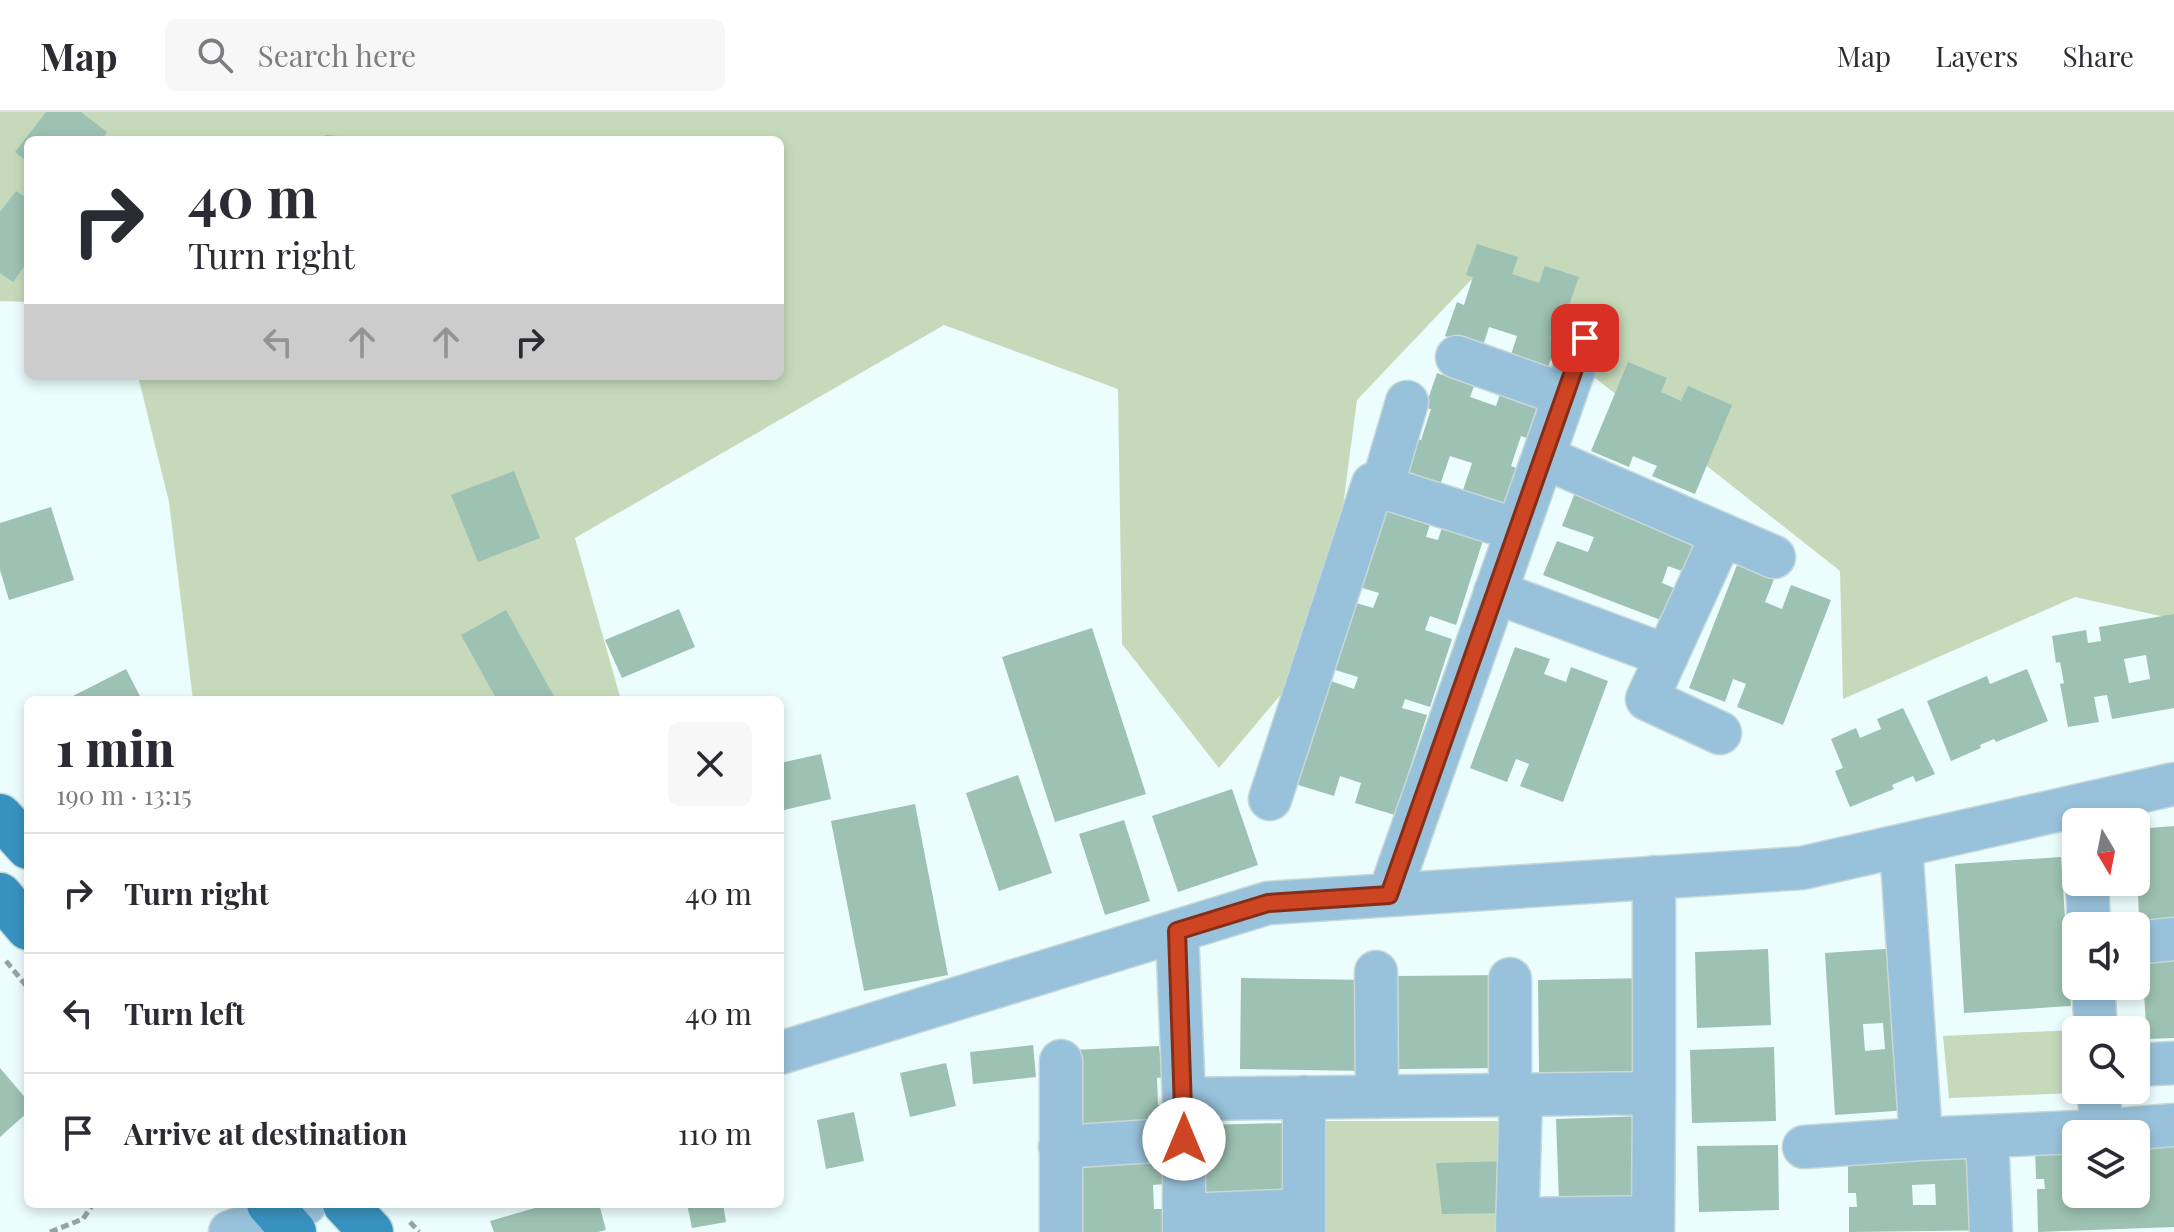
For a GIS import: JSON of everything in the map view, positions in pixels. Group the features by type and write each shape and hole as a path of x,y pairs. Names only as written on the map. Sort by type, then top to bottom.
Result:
{"main road":[{"path":"0,816 24,843"},
{"path":"0,895 24,923"},
{"path":"349,1208 371,1232"}],"street":[{"path":"1389,895 1585,338"},
{"path":"1457,357 1564,395"},
{"path":"1382,487 1407,402"},
{"path":"1543,457 1774,557"},
{"path":"1270,799 1373,484 1517,530"},
{"path":"1720,733 1647,699 1722,535"},
{"path":"1495,592 1667,656"},
{"path":"2099,808 2174,784"},
{"path":"784,1052 1268,903 1802,868 1901,846 2062,817"},
{"path":"1901,846 1921,1139"},
{"path":"1510,979 1517,1226 1653,1224 1654,877"},
{"path":"1177,931 1184,1119 1184,1223 1304,1221 1304,1097"},
{"path":"2150,942 2174,939"},
{"path":"1376,972 1377,1097"},
{"path":"1061,1061 1061,1232"},
{"path":"2150,1064 2174,1063"},
{"path":"1060,1147 1184,1119 1304,1097 1654,1093"},
{"path":"2150,1127 2174,1125"},
{"path":"1804,1147 2062,1133"},
{"path":"1987,1136 1991,1232"},
{"path":"230,1232 287,1214"}],"path":[{"path":"0,954 24,983"},
{"path":"50,1232 83,1219 90,1208"}],"green space":[{"path":"0,112 2174,112 2174,619 2075,597 1843,699 1840,571 1471,280 1357,400 1325,642 1219,768 1122,644 1118,389 944,325 575,538 620,696 193,696 169,502 139,380 784,380 784,136 24,136 24,302 0,301"},
{"path":"2062,1031 2062,1094 1949,1098 1943,1036"},
{"path":"1313,1121 1506,1121 1502,1232 1315,1232"}],"building":[{"path":"46,112 81,112 107,132 104,136 27,136"},
{"path":"24,140 24,159 15,152"},
{"path":"16,191 24,196 24,267 13,282 0,273 0,212"},
{"path":"1477,244 1518,257 1512,274 1539,283 1545,266 1579,277 1568,308 1561,306 1550,339 1557,341 1547,370 1510,358 1517,336 1489,327 1482,349 1445,336 1457,302 1464,305 1473,277 1466,275"},
{"path":"1628,362 1667,378 1661,392 1681,401 1688,386 1732,405 1695,494 1652,476 1657,466 1633,456 1629,467 1591,451"},
{"path":"1437,373 1474,386 1470,397 1496,406 1500,394 1537,406 1527,438 1521,436 1511,466 1516,468 1503,506 1462,493 1472,463 1450,456 1440,485 1403,473 1415,439 1421,440 1431,409 1425,408"},
{"path":"514,471 540,538 478,562 451,495"},
{"path":"1580,480 1716,532 1698,577 1668,566 1662,583 1691,595 1679,627 1543,575 1557,541 1588,552 1594,537 1562,526"},
{"path":"1385,503 1432,518 1426,537 1438,540 1444,521 1485,534 1456,625 1430,616 1425,630 1452,639 1430,707 1405,699 1402,708 1427,715 1395,815 1355,803 1361,783 1340,776 1334,796 1295,784 1328,680 1354,689 1358,677 1332,669 1353,602 1373,608 1379,593 1359,587"},
{"path":"51,507 74,580 9,600 0,570 0,523"},
{"path":"1737,565 1774,579 1765,602 1782,609 1791,585 1831,600 1783,725 1737,707 1746,684 1733,679 1725,702 1689,688"},
{"path":"679,609 695,647 622,678 605,640"},
{"path":"506,610 554,696 495,696 461,635"},
{"path":"2174,614 2174,708 2112,719 2107,695 2094,697 2099,722 2068,727 2060,684 2064,683 2060,662 2056,663 2052,636 2086,630 2088,643 2101,641 2099,627","holes":["2146,655 2150,679 2129,683 2124,659"]},
{"path":"1092,628 1146,794 1055,822 1002,657"},
{"path":"1515,647 1550,659 1544,674 1566,682 1571,667 1608,681 1563,802 1520,786 1529,764 1516,759 1507,782 1470,768"},
{"path":"126,669 140,696 73,696"},
{"path":"2027,669 2048,721 1996,742 1994,739 1951,761 1927,701 1987,676 1990,684"},
{"path":"1903,708 1935,774 1916,782 1913,776 1892,785 1894,789 1850,807 1835,771 1843,768 1831,739 1856,728 1860,738 1881,729 1877,719"},
{"path":"821,754 831,799 784,810 784,762"},
{"path":"1018,775 1052,873 999,891 966,793"},
{"path":"1232,789 1258,865 1178,892 1152,816"},
{"path":"915,804 948,975 864,991 831,821"},
{"path":"1124,820 1150,901 1105,915 1079,834"},
{"path":"2174,826 2174,919 2150,920 2150,912 2139,912 2138,896 2150,896 2150,828"},
{"path":"2061,857 2065,912 2062,912 2062,1000 2071,1000 2071,1006 1964,1013 1955,864"},
{"path":"2174,945 2174,1038 2150,1039 2150,1016 2145,1016 2144,1000 2150,1000 2150,947"},
{"path":"1914,947 1925,1109 1835,1115 1825,953","holes":["1883,1023 1885,1049 1865,1051 1863,1024"]},
{"path":"1768,949 1771,1025 1697,1028 1695,952"},
{"path":"1502,975 1503,1068 1399,1069 1398,976"},
{"path":"1241,978 1370,980 1368,1071 1240,1069"},
{"path":"1650,978 1651,1072 1539,1073 1538,980"},
{"path":"1033,1045 1036,1077 973,1084 970,1052"},
{"path":"1159,1046 1160,1054 1165,1054 1166,1077 1157,1078 1158,1105 1167,1105 1168,1125 1076,1134 1075,1103 1083,1102 1082,1077 1074,1078 1072,1050"},
{"path":"1774,1047 1776,1121 1692,1123 1690,1050"},
{"path":"946,1063 956,1106 910,1117 900,1073"},
{"path":"0,1068 24,1096 24,1116 0,1137"},
{"path":"854,1112 864,1161 826,1169 817,1120"},
{"path":"1645,1116 1648,1197 1559,1201 1556,1119"},
{"path":"1288,1123 1290,1199 1204,1201 1202,1125"},
{"path":"2174,1143 2174,1227 2038,1232 2037,1189 2045,1189 2044,1179 2036,1179 2035,1148 2062,1147 2062,1208 2150,1208 2150,1144"},
{"path":"1778,1145 1779,1210 1699,1212 1697,1146"},
{"path":"2006,1151 2008,1230 1849,1232 1849,1207 1857,1207 1856,1193 1848,1193 1848,1156","holes":["1935,1184 1936,1205 1913,1205 1912,1185"]},
{"path":"1164,1157 1165,1184 1153,1185 1154,1209 1166,1209 1167,1232 1075,1232 1073,1159"},
{"path":"1511,1161 1511,1213 1442,1214 1436,1163"},
{"path":"535,1208 600,1208 606,1230 494,1232 490,1221"},
{"path":"688,1208 724,1208 726,1222 692,1228"}],"route":[{"path":"1184,1139 1177,931 1268,903 1389,895 1585,338"}]}
